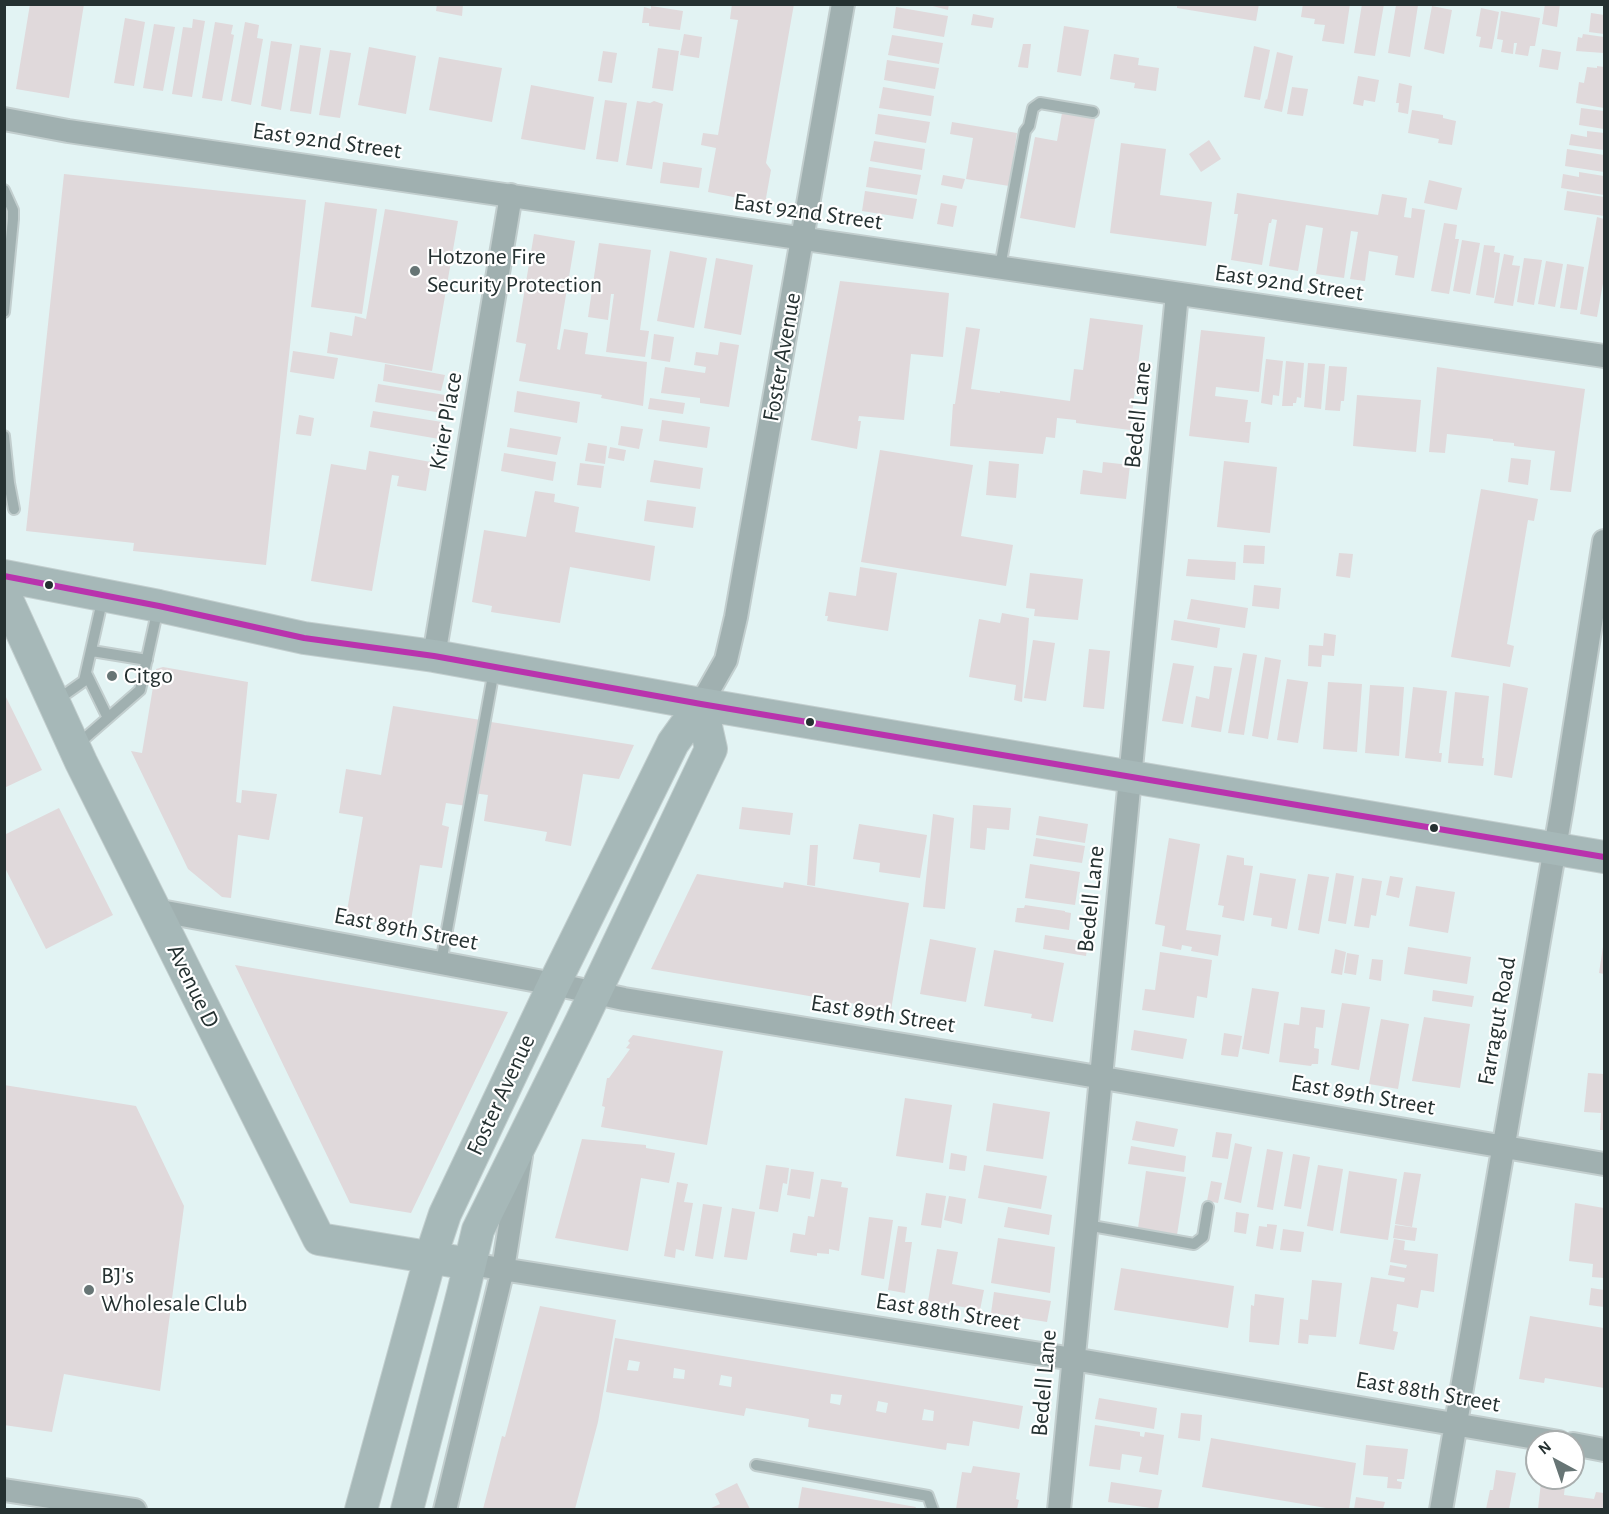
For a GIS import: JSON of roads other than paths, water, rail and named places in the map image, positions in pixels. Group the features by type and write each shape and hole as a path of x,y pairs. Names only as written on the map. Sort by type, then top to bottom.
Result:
{"main road":[{"path":"4,576 159,606 304,638 434,656 701,704 1605,857"},
{"name":"Avenue D","path":"4,593 75,747 319,1239 470,1264"},
{"name":"Foster Avenue","path":"361,1509 430,1259 445,1214 554,984 673,744 701,704"},
{"name":"Foster Avenue","path":"407,1509 478,1230 711,749 701,704"}],"street":[{"name":"Foster Avenue","path":"701,704 726,660 736,617 843,4"},
{"name":"East 92nd Street","path":"4,119 80,133 1605,356"},
{"name":"Krier Place","path":"434,656 511,195"},
{"name":"Bedell Lane","path":"1059,1509 1177,294"},
{"name":"Farragut Road","path":"1442,1509 1555,849 1605,541"},
{"name":"East 89th Street","path":"155,910 554,984 594,994 1605,1164"},
{"path":"445,1509 503,1269 524,1135"},
{"name":"East 88th Street","path":"470,1264 1073,1359 1525,1436"},
{"path":"1585,1446 1605,1450"},
{"path":"4,1490 135,1509"}],"lane":[{"path":"1000,267 1025,131 1029,126 1033,108 1040,103 1093,112"},
{"path":"4,190 13,210 4,312"},
{"path":"4,436 14,509"},
{"path":"54,702 84,681 103,596"},
{"path":"75,747 140,690 159,606"},
{"path":"92,651 147,660"},
{"path":"441,963 494,667"},
{"path":"86,673 108,718"},
{"path":"1086,1225 1194,1244 1203,1237 1209,1207"},
{"path":"756,1465 928,1496 933,1509"}],"place":[{"name":"Hotzone Fire Security Protection","path":"415,271"},
{"name":"Citgo","path":"112,676"},
{"name":"BJ's Wholesale Club","path":"89,1290"}]}
